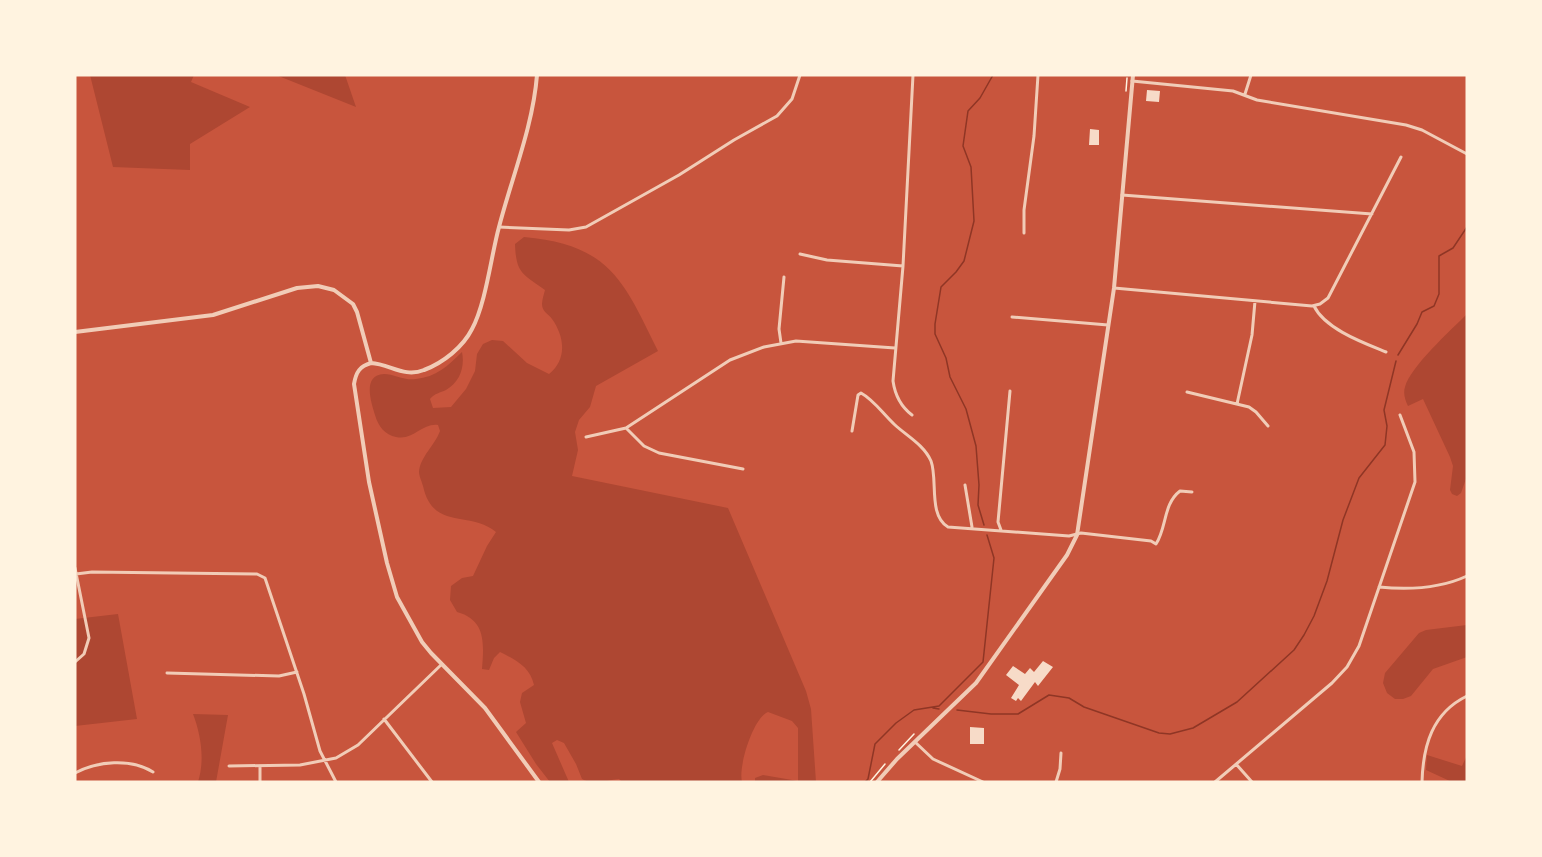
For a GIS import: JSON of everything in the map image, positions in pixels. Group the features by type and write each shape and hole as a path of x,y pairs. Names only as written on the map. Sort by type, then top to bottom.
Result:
{"street":[{"path":"537,75 535,94 474,327 466,339 446,358 416,372 400,372 381,364 365,365 355,377 355,393 369,482 396,594 422,642 468,688 490,714 539,782"},
{"path":"499,227 569,230 586,227 679,176 707,156 777,116 792,99 800,75"},
{"path":"912,415 902,406 894,389 913,75"},
{"path":"1024,233 1023,218 1034,136 1038,75"},
{"path":"877,782 915,742 962,699 985,672 1067,555 1077,535 1114,288 1133,75"},
{"path":"1245,94 1251,75"},
{"path":"1132,81 1233,91 1257,100 1413,127 1467,154"},
{"path":"1114,288 1314,306 1320,304 1328,298 1401,157"},
{"path":"1122,195 1372,214"},
{"path":"800,254 826,260 903,266"},
{"path":"781,343 779,329 784,277"},
{"path":"75,332 213,315 297,288 318,286 334,290 353,304 371,363"},
{"path":"1237,404 1252,335 1255,301"},
{"path":"1314,306 1319,315 1344,333 1386,352"},
{"path":"1012,317 1108,325"},
{"path":"586,437 626,428 730,360 748,352 781,343 814,342 895,348"},
{"path":"1001,530 998,522 1010,391"},
{"path":"1187,392 1237,404 1256,412 1268,426"},
{"path":"852,431 858,395 861,393 927,453 933,470 936,502 941,521 948,527 1069,536 1081,533 1151,541 1156,544 1162,534 1166,514 1172,501 1180,491 1192,492"},
{"path":"1215,782 1332,683 1347,667 1359,646 1412,492 1416,472 1414,452 1400,415"},
{"path":"626,428 644,446 659,453 743,470"},
{"path":"965,485 972,527"},
{"path":"75,568 89,638 84,654 75,662"},
{"path":"76,574 92,572 257,574 267,582 325,762 336,782"},
{"path":"1379,587 1413,589 1467,576"},
{"path":"229,766 300,765 325,762 336,758 358,746 442,664"},
{"path":"167,673 279,676 297,672"},
{"path":"1422,782 1424,750 1432,730 1448,709 1467,696"},
{"path":"384,719 432,782"},
{"path":"915,742 933,759 983,782"},
{"path":"1056,782 1061,753"},
{"path":"75,773 104,763 134,764 153,772"},
{"path":"1236,764 1252,782"},
{"path":"260,766 260,782"}],"path":[{"path":"896,753 915,734"},
{"path":"870,782 890,759"}],"shaded area":[{"path":"90,75 194,75 191,82 250,107 190,144 190,170 113,167"},
{"path":"276,75 345,75 356,107"},
{"path":"524,237 553,241 576,248 595,258 610,270 634,304 658,351 596,386 590,407 579,420 575,432 578,450 572,476 728,508 806,691 811,709 816,782 755,782 755,778 763,775 798,781 798,728 792,721 768,712 762,716 752,733 742,766 742,782 622,782 619,779 600,782 586,781 582,779 564,743 557,740 552,743 569,782 550,782 516,732 526,723 520,702 522,693 534,685 529,673 517,661 500,652 494,658 489,670 482,669 481,634 473,621 457,612 450,600 451,586 462,578 473,576 496,532 475,522 443,515 435,509 428,500 419,472 422,461 440,431 438,425 432,425 402,438 388,434 376,419 370,384 377,376 384,374 412,379 430,376 452,362 462,352 462,369 455,383 430,399 433,408 451,407 466,389 475,371 477,354 483,344 492,340 503,341 527,363 549,374 559,362 562,341 551,317 542,307 545,290 519,268 515,244"},
{"path":"1467,314 1467,476 1461,493 1457,496 1450,490 1453,466 1450,457 1423,399 1408,406 1404,392 1408,379 1423,359"},
{"path":"118,614 137,719 75,726 75,619"},
{"path":"1467,625 1467,657 1433,669 1411,696 1395,699 1387,693 1383,683 1385,673 1419,633 1426,630"},
{"path":"193,714 228,715 216,782 198,782 201,748"},
{"path":"1427,755 1462,766 1467,755 1467,782 1452,782 1426,770"}],"building":[{"path":"1147,90 1160,91 1159,102 1146,101"},
{"path":"1090,129 1099,130 1099,145 1089,145"},
{"path":"1043,661 1053,667 1038,686 1035,682 1021,701 1018,698 1016,701 1011,698 1019,685 1006,675 1013,666 1025,674 1030,668 1034,672"},
{"path":"970,727 984,728 984,744 970,744"}],"waterway":[{"path":"984,525 978,505 976,446 966,409 950,377 946,358 935,334 935,324 941,287 964,261 974,221 971,167 963,146 968,111 980,98 993,75"},
{"path":"1398,355 1422,312 1434,306 1439,294 1439,256 1453,248 1467,227"},
{"path":"957,710 1018,714 1049,695 1069,698 1084,707 1159,733 1170,734 1193,728 1237,702 1294,650 1314,616 1327,581 1343,520 1359,478 1385,445 1387,426 1384,410 1396,361"},
{"path":"865,782 868,779 875,744 896,723 914,710 939,706 983,662 994,558 987,535"},
{"path":"933,708 939,709"}]}
